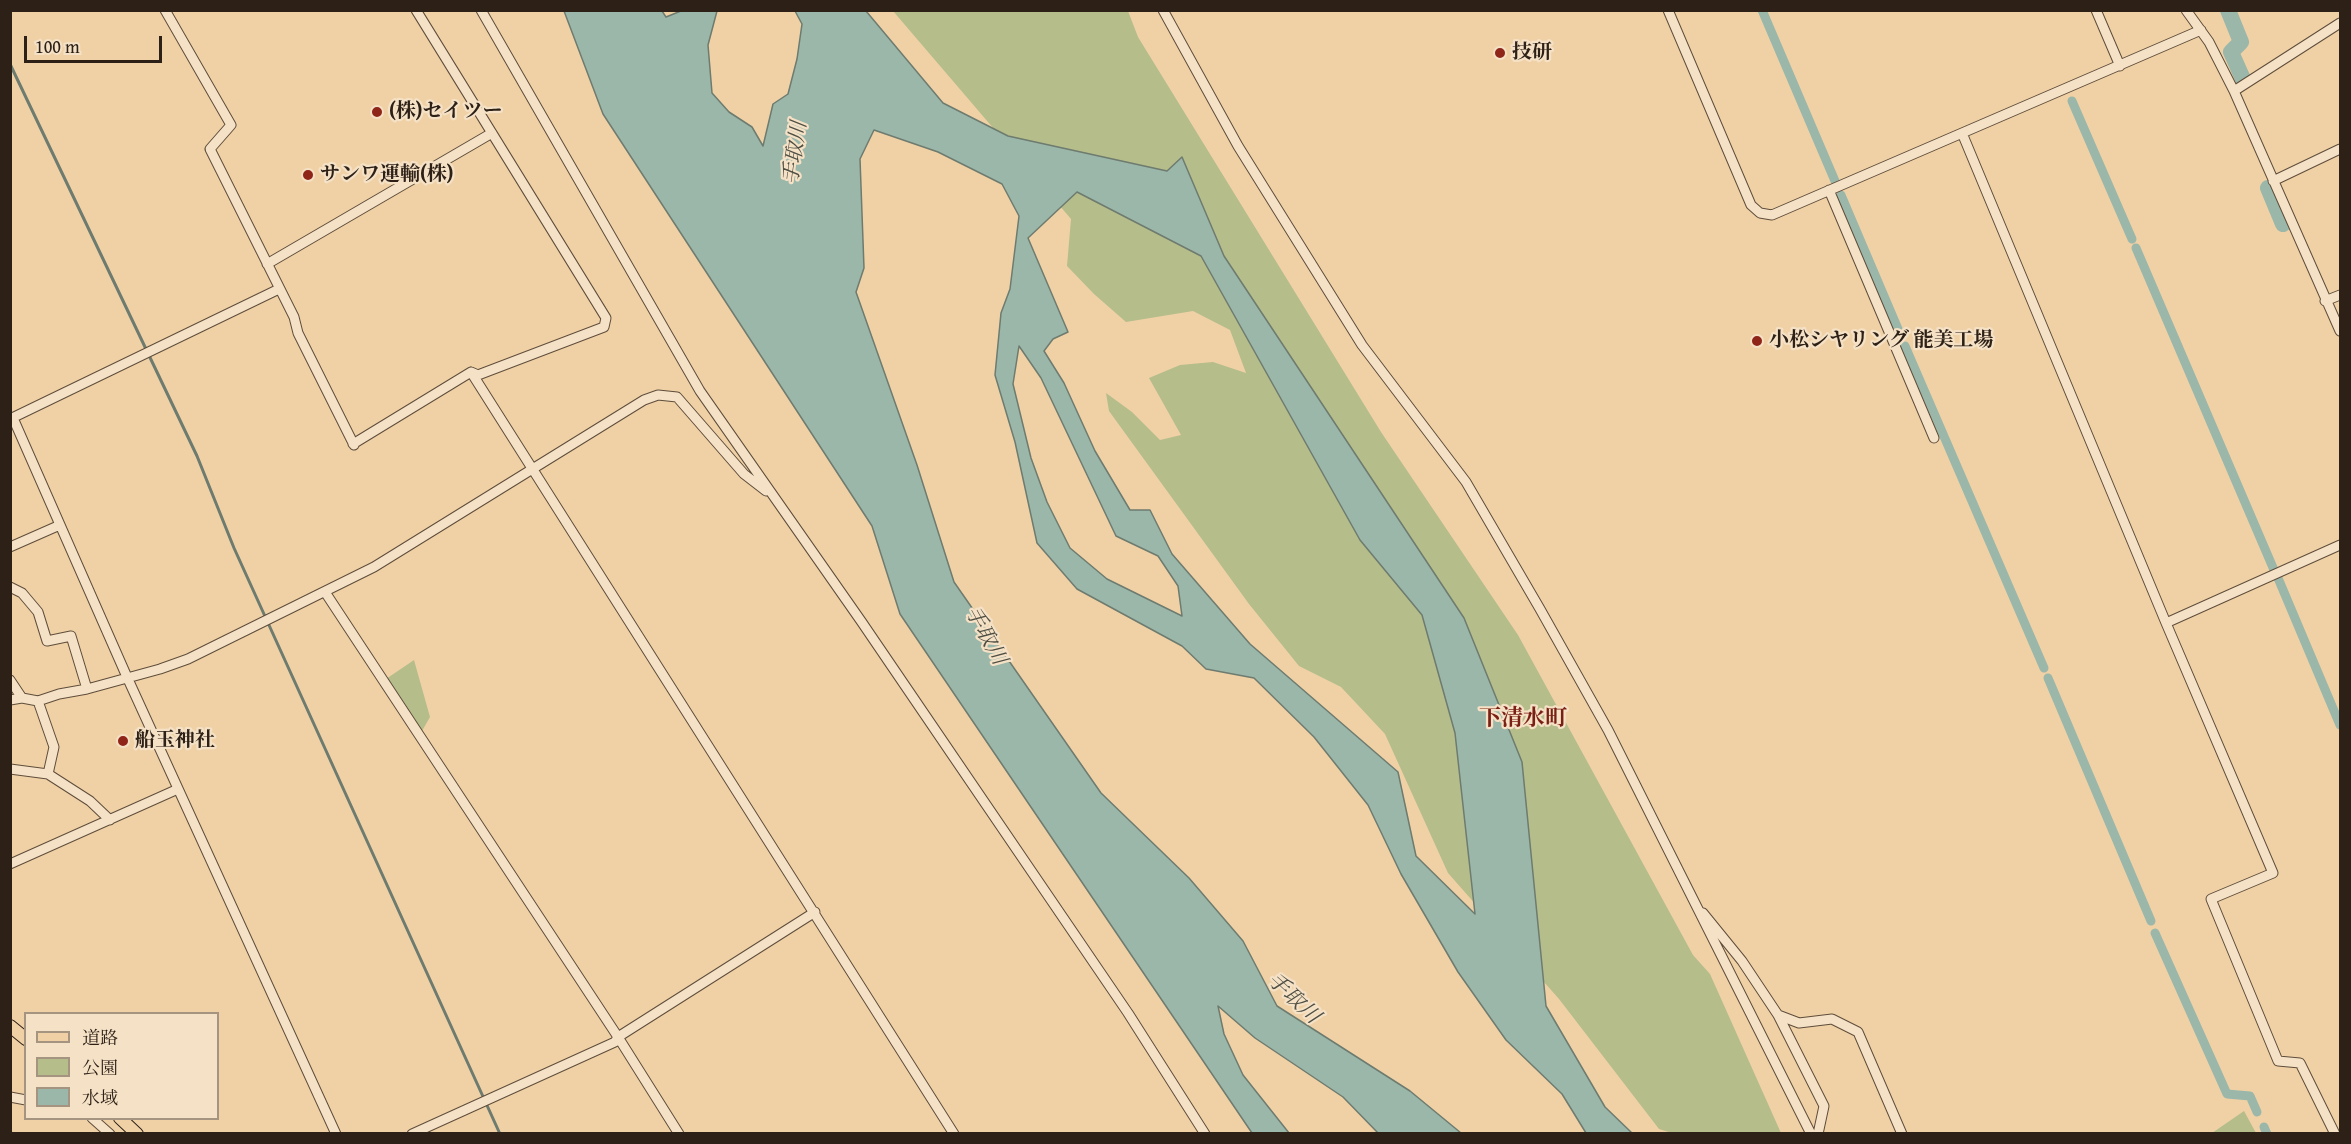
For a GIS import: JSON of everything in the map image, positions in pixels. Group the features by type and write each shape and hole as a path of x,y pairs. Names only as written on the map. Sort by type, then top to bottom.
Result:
{"main road":[{"path":"10,1026 24,1037"},
{"path":"121,1120 137,1134"}],"street":[{"path":"165,10 231,125 210,149 294,317 298,333 354,445 471,372"},
{"path":"416,10 606,318 605,327 478,375 471,372"},
{"path":"481,10 700,391 861,621 1074,935 1205,1134"},
{"path":"1163,10 1238,146 1362,345 1471,492 1608,730 1811,1134"},
{"path":"1668,10 1751,205 1760,213 1772,215 2201,30"},
{"path":"2096,10 2120,66"},
{"path":"2186,10 2219,59 2340,331"},
{"path":"2234,91 2340,23"},
{"path":"267,264 492,133"},
{"path":"1962,133 2273,873 2211,899 2278,1061 2300,1063 2335,1134"},
{"path":"2273,181 2340,149"},
{"path":"1828,190 1934,438"},
{"path":"279,289 12,419 336,1134"},
{"path":"2325,301 2340,295"},
{"path":"471,372 954,1134"},
{"path":"10,700 22,698 38,701 160,669 188,659 268,621 407,548 644,400 667,394 677,397 744,474 770,493"},
{"path":"10,547 60,525"},
{"path":"2166,623 2340,545"},
{"path":"10,587 22,593 38,612 47,641 71,636 87,689"},
{"path":"325,592 618,1037 679,1134"},
{"path":"10,680 22,698"},
{"path":"38,701 54,747 48,774"},
{"path":"10,769 48,774 90,801 110,820"},
{"path":"10,864 178,789"},
{"path":"1692,899 1742,961 1778,1015 1824,1106 1818,1134"},
{"path":"412,1134 615,1042 618,1037 815,912"},
{"path":"1778,1015 1799,1023 1832,1018 1858,1032 1902,1134"},
{"path":"93,1120 110,1134"}],"green space":[{"path":"893,11 1128,11 1138,37 1381,432 1518,635 1693,955 1710,974 1781,1133 1675,1134 1659,1129 1559,999 1448,873 1385,734 1341,687 1299,666 1249,604 1109,411 1106,393 1132,412 1160,440 1181,435 1149,378 1180,365 1213,362 1246,373 1230,330 1193,311 1126,322 1094,294 1067,266 1071,219"},
{"path":"414,660 430,717 422,731 386,679"},
{"path":"2244,1111 2256,1133 2212,1133"}],"water":[{"name":"手取川","path":"564,11 662,11 666,17 681,11 717,11 708,45 712,93 729,112 752,127 763,146 773,104 788,94 797,59 802,24 795,11 866,11 943,103 1008,136 1167,171 1182,157 1224,256 1464,618 1522,762 1546,1006 1605,1107 1632,1133 1586,1133 1562,1094 1506,1040 1458,972 1401,874 1368,805 1314,737 1254,678 1206,669 1182,646 1077,589 1037,543 1015,442 995,375 1001,313 1010,289 1019,216 1002,184 938,152 874,130 860,159 864,268 856,292 917,465 954,582 1101,793 1189,878 1243,941 1277,1006 1410,1091 1461,1133 1378,1133 1343,1097 1255,1038 1218,1006 1224,1034 1243,1075 1289,1133 1252,1133 900,614 872,526 603,114","holes":["1077,192 1201,256 1360,540 1422,615 1455,733 1475,914 1416,856 1398,772 1250,644 1172,554 1150,510 1130,510 1095,451 1064,383 1044,351 1053,339 1068,332 1028,238","1019,346 1041,378 1116,536 1158,556 1178,586 1182,616 1107,579 1070,548 1047,502 1031,458 1013,384"]}],"waterway":[{"path":"1762,10 1835,181"},
{"path":"2228,10 2241,42 2231,52 2243,79"},
{"path":"10,64 197,456 234,548 500,1134"},
{"path":"2072,101 2132,239"},
{"path":"2268,188 2283,224"},
{"path":"1841,195 1901,336"},
{"path":"2136,248 2274,570"},
{"path":"1905,346 2044,668"},
{"path":"2278,578 2340,725"},
{"path":"2048,678 2151,921"},
{"path":"2155,933 2227,1094 2250,1096 2257,1112"},
{"path":"2264,1127 2267,1134"}],"place":[{"name":"技研","path":"1500,53"},
{"name":"(株)セイツー","path":"377,112"},
{"name":"サンワ運輸(株)","path":"308,175"},
{"name":"小松シヤリング 能美工場","path":"1757,341"},
{"name":"船玉神社","path":"123,741"}],"district":[{"name":"下清水町","path":"1523,719"}]}
